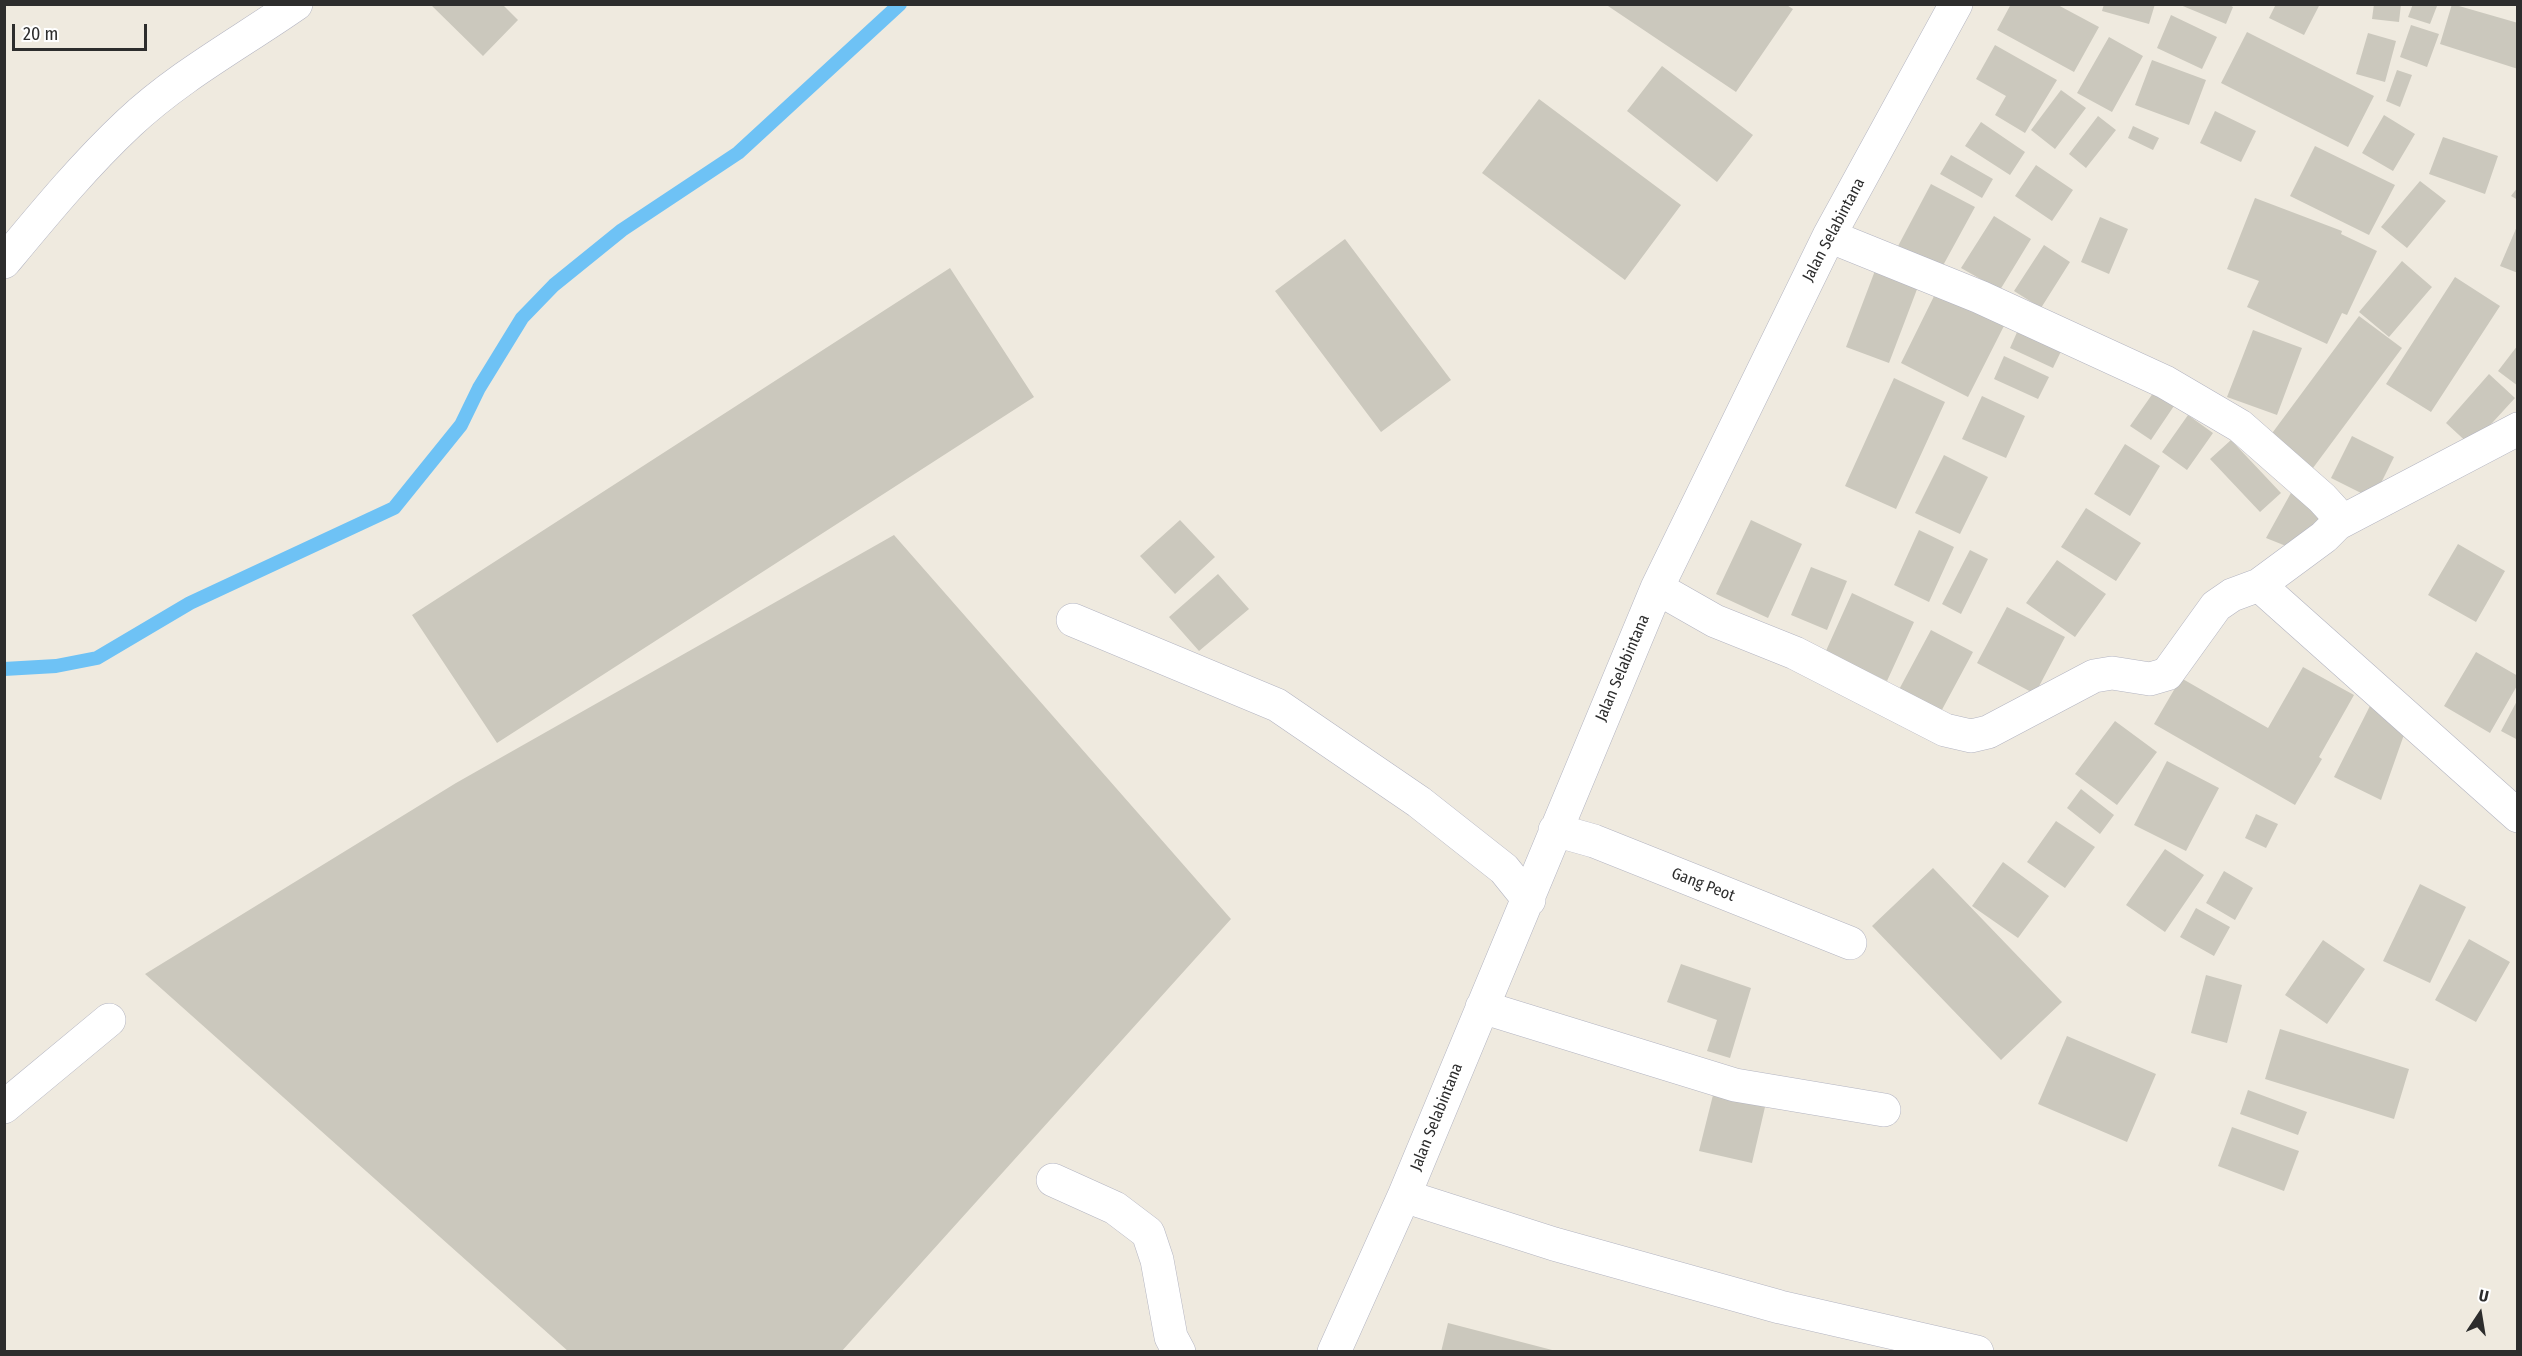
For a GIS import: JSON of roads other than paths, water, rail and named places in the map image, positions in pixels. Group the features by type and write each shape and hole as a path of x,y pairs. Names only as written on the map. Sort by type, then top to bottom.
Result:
{"street":[{"path":"4,262 41,218 129,123 187,76 296,4"},
{"name":"Jalan Selabintana","path":"1334,1352 1404,1196 1657,588 1829,236 1956,4"},
{"path":"1829,236 1980,297 2165,382 2202,402 2240,426 2322,498 2333,510 2337,524"},
{"path":"1657,588 1715,621 1795,653 1945,730 1971,736 1988,732 2094,676 2112,673 2150,679 2167,674 2216,606 2232,595 2259,585 2324,537 2337,524 2517,429"},
{"path":"2259,585 2517,816"},
{"path":"1073,620 1277,705 1419,802 1504,868 1529,900"},
{"name":"Gang Peot","path":"1555,830 1594,841 1850,943"},
{"path":"1482,1007 1735,1085 1884,1110"},
{"path":"4,1107 109,1020"},
{"path":"1053,1180 1115,1208 1148,1233 1157,1260 1171,1337 1179,1352"},
{"path":"1404,1196 1554,1244 1780,1307 1977,1352"}],"waterway":[{"path":"4,669 56,666 97,658 190,603 394,508 461,425 479,388 522,318 554,285 622,230 738,153 900,4"}]}
